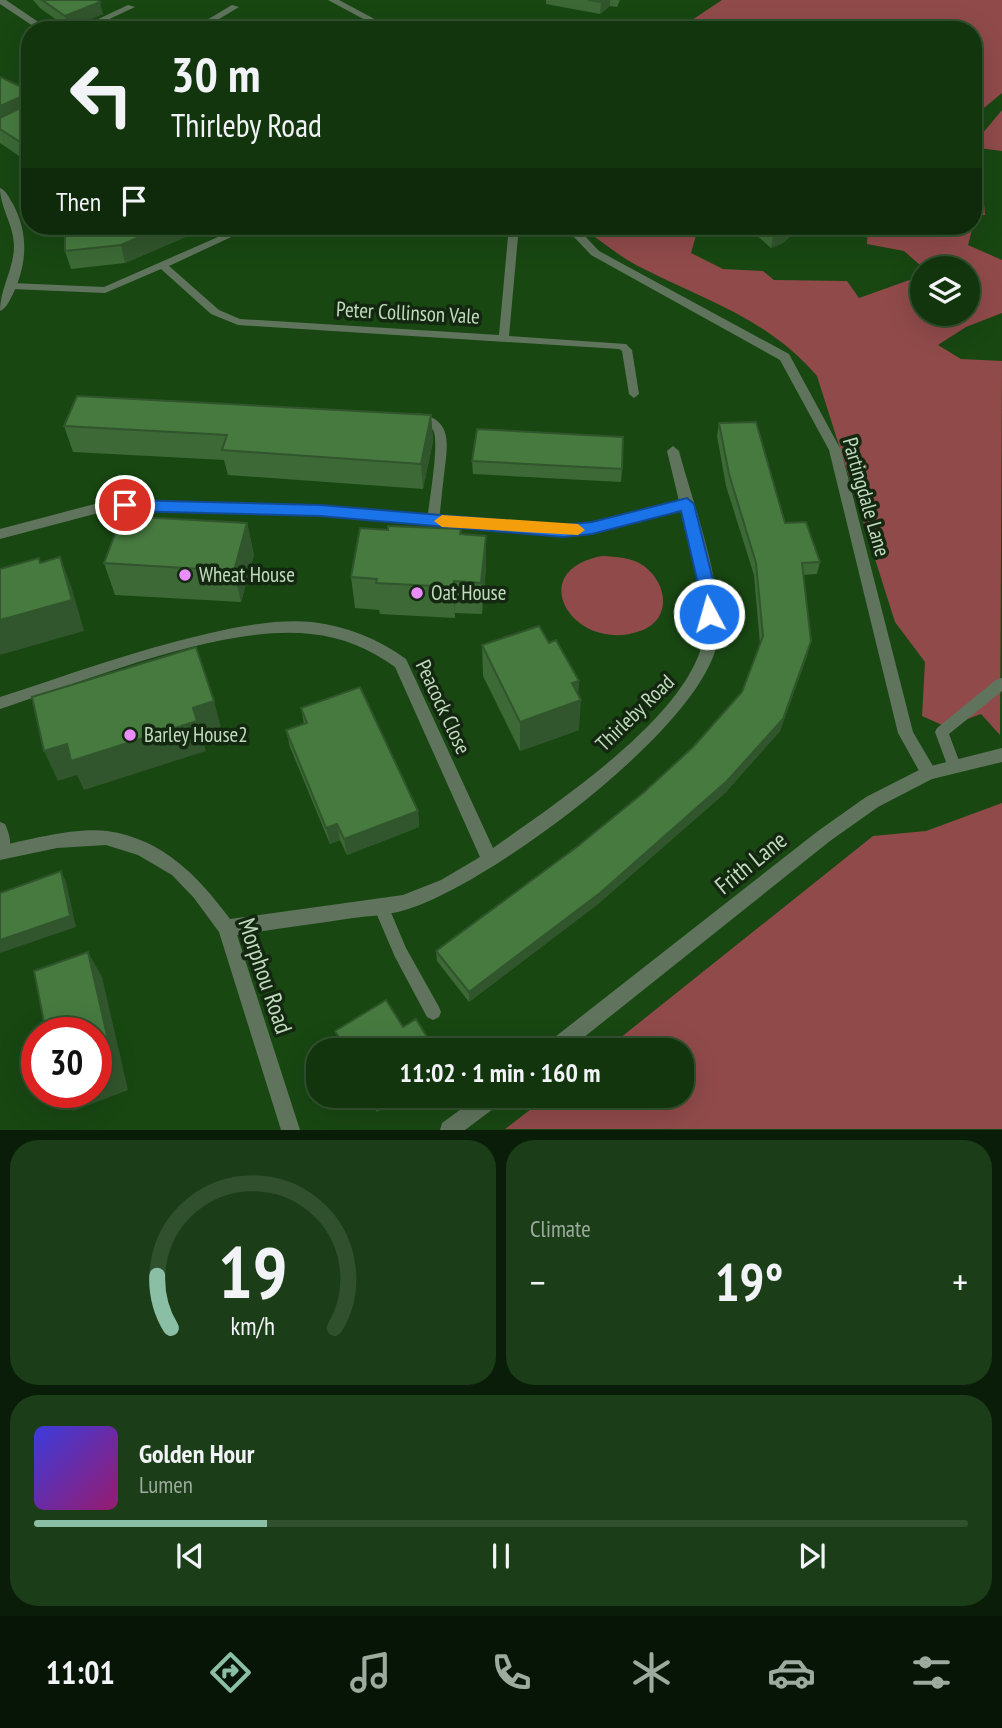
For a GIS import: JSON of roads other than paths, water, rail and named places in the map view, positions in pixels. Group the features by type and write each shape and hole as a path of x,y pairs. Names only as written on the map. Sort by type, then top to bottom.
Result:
{"street":[{"path":"332,0 373,21"},
{"path":"3,1 33,21"},
{"path":"210,21 235,7"},
{"path":"0,191 21,235"},
{"path":"0,307 12,286 21,235"},
{"name":"Partingdale Lane","path":"578,235 595,253 785,357 835,450 906,733 929,773"},
{"name":"Thirleby Road","path":"490,860 612,765 677,707 694,685 710,641 707,588 673,451"},
{"path":"0,534 102,507 125,505 320,511 563,531 592,528 687,504"},
{"name":"Peacock Close","path":"0,703 188,644 297,627 353,636 381,648 401,663 490,860"},
{"name":"Frith Lane","path":"568,1038 824,836 872,802 929,773 1002,755"},
{"name":"Morphou Road","path":"2,853 57,841 106,838 143,849 178,870 200,892 226,928 291,1129"},
{"path":"226,928 404,903 447,885 490,860"},
{"path":"449,1129 478,1108"}],"lane":[{"path":"99,21 131,7"},
{"path":"12,286 105,289 230,235"},
{"path":"504,337 513,235"},
{"name":"Peter Collinson Vale","path":"162,265 215,312 237,322 622,346 627,350 634,394"},
{"path":"409,417 431,421 439,427 442,440 433,520"},
{"path":"954,766 942,732 1002,683"},
{"path":"0,828 2,853"},
{"path":"382,908 400,952 432,1012"}],"place":[{"name":"Wheat House","path":"185,575"},
{"name":"Oat House","path":"417,593"},
{"name":"Barley House2","path":"130,735"}]}
